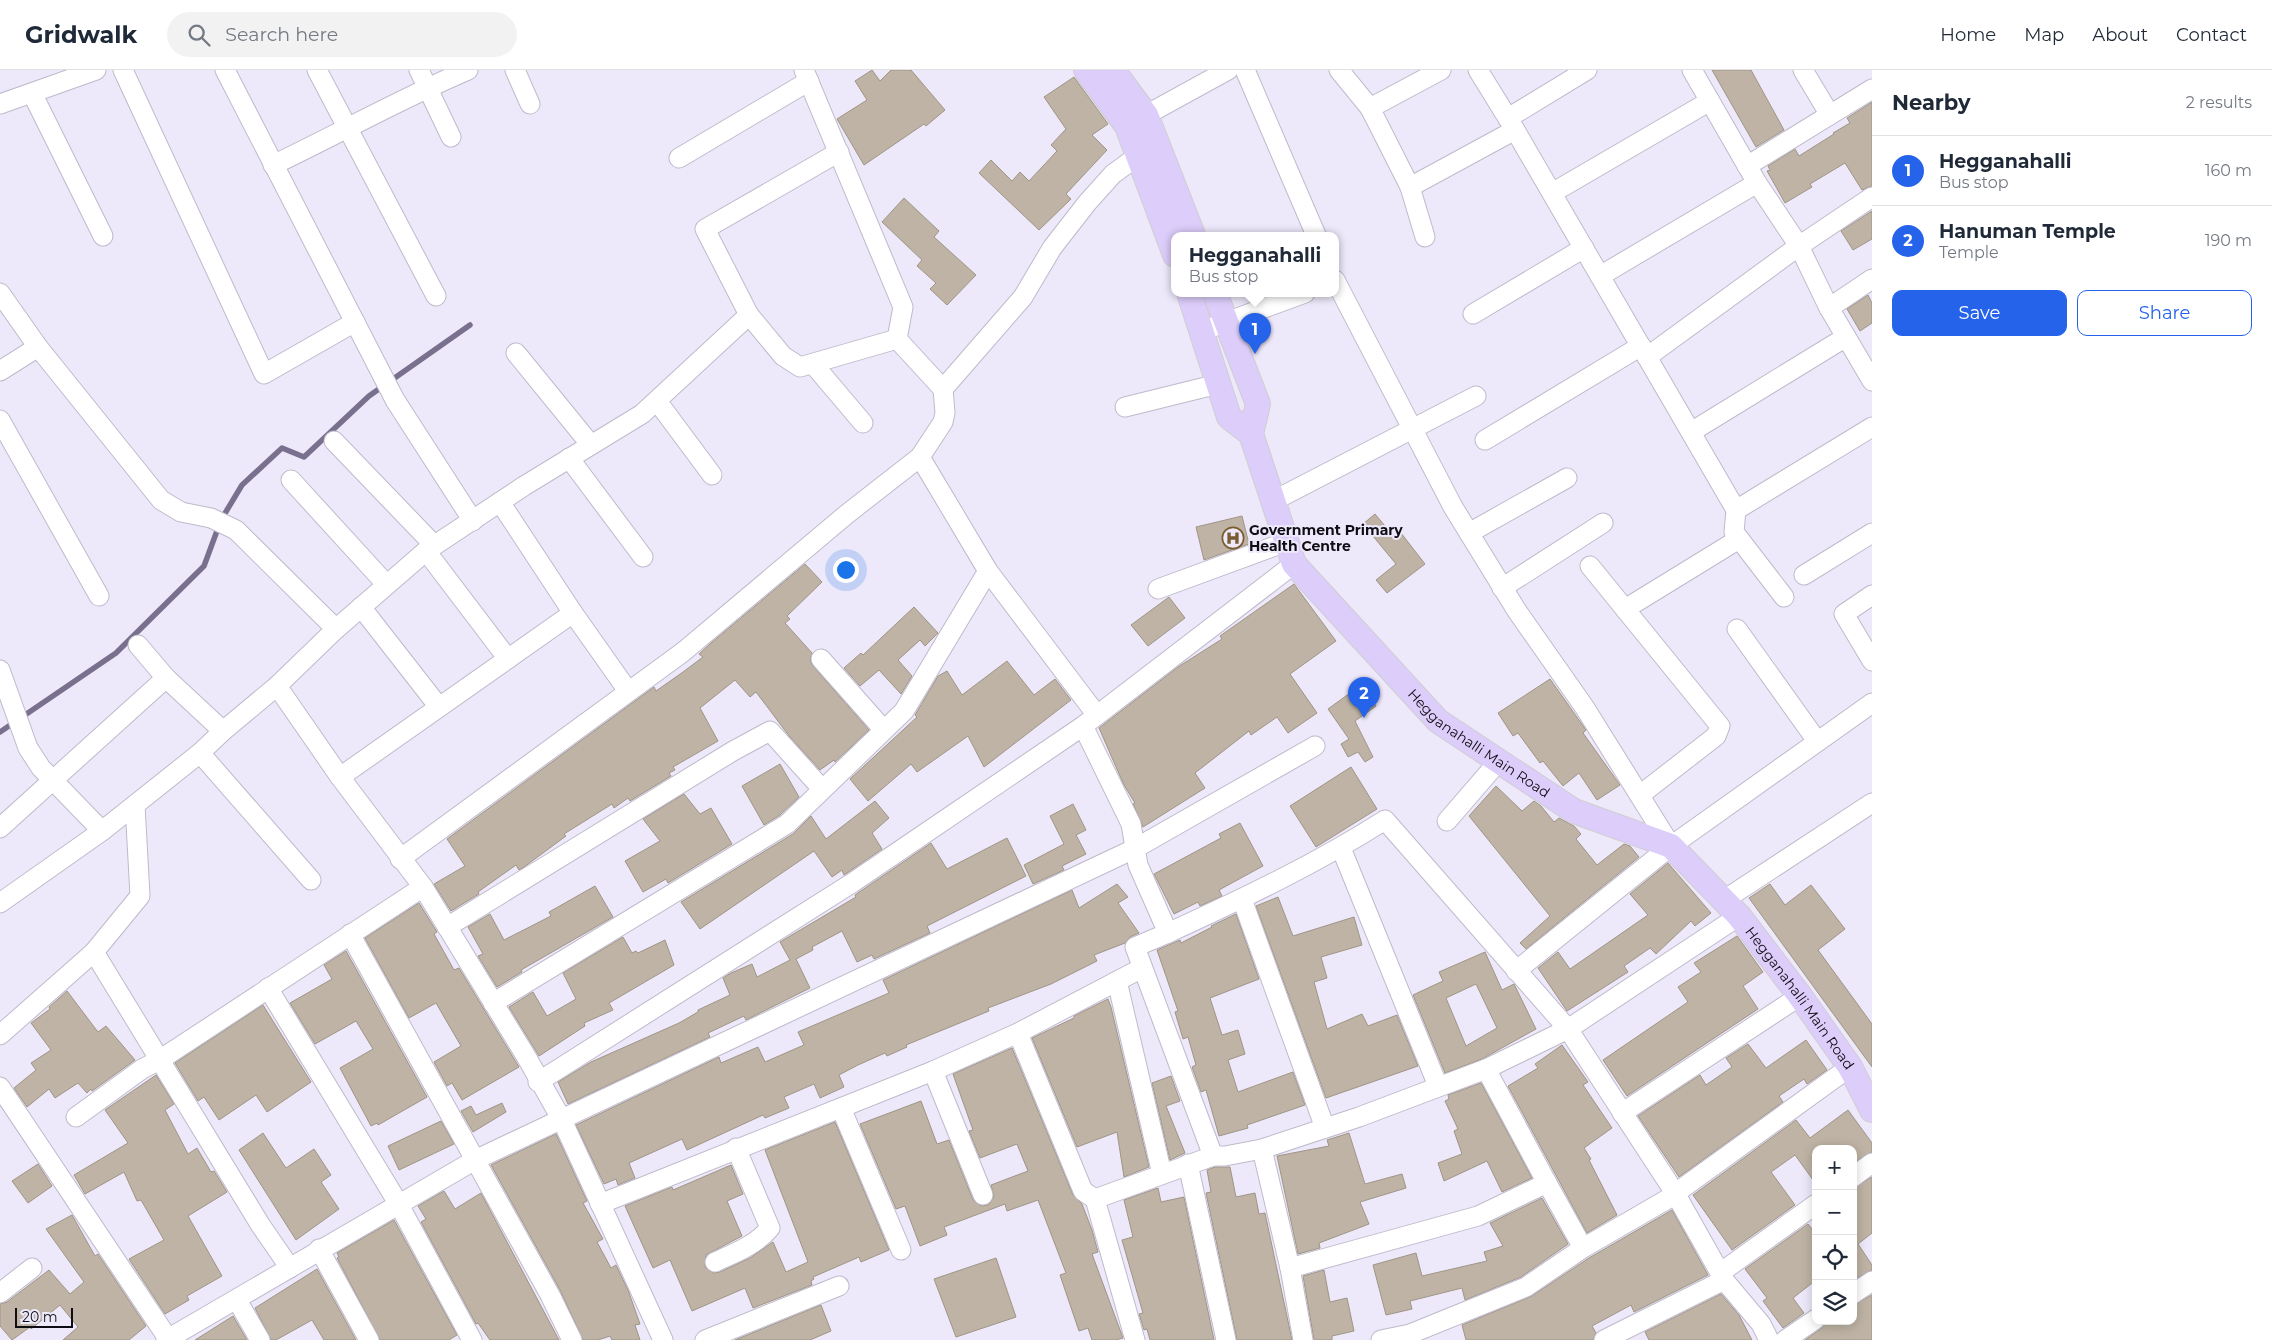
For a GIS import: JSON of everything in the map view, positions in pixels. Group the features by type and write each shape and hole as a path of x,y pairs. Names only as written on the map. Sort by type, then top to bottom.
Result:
{"main road":[{"path":"1086,70 1137,121"},
{"path":"1113,70 1148,148 1191,232"},
{"path":"1148,148 1171,239"},
{"path":"1190,297 1228,418 1251,434 1258,404 1217,297"},
{"name":"Hegganahalli Main Road","path":"1251,434 1290,553 1438,721 1574,811 1671,846 1731,908 1800,996 1850,1067 1872,1110"}],"street":[{"path":"0,104 32,93 54,77 96,70"},
{"path":"123,70 264,374 355,322"},
{"path":"225,70 387,384 473,521"},
{"path":"318,70 436,296"},
{"path":"419,70 452,137"},
{"path":"273,165 348,130 427,87 468,70"},
{"path":"515,70 530,104"},
{"path":"1137,121 1228,70"},
{"path":"1245,70 1315,232"},
{"path":"1339,70 1370,108 1410,187 1426,236"},
{"path":"1370,108 1441,70"},
{"path":"1478,70 1552,193 1736,510 1734,532 1784,597"},
{"path":"1410,187 1511,124 1588,70"},
{"path":"1692,70 1757,183 1799,246 1830,308 1871,377"},
{"path":"1803,70 1830,115"},
{"path":"679,158 807,76 903,307 897,339"},
{"path":"1747,166 1872,89"},
{"path":"32,93 103,236"},
{"path":"1552,193 1710,101"},
{"path":"400,859 683,652 847,514 920,457 943,422 943,388 1023,297 1052,248 1087,203 1113,174 1148,148"},
{"path":"839,152 705,229 749,315 783,356 800,367 897,339"},
{"path":"1600,276 1757,183"},
{"path":"1486,440 1644,351 1872,197"},
{"path":"1473,314 1584,248"},
{"path":"1830,308 1872,279"},
{"path":"1339,289 1452,507 1502,588 1585,708 1671,846"},
{"path":"0,293 38,347 161,500 181,512 211,518 236,530 336,628"},
{"path":"1202,331 1294,297"},
{"path":"0,902 102,831 200,753 277,686 336,628 430,548 569,458 642,414 749,315"},
{"path":"1692,432 1846,337"},
{"path":"897,339 943,388"},
{"path":"0,371 38,347"},
{"path":"516,353 591,445"},
{"path":"813,364 863,422"},
{"path":"1125,407 1218,384"},
{"path":"1273,501 1476,396"},
{"path":"657,401 712,475"},
{"path":"0,420 100,596"},
{"path":"1736,510 1872,427"},
{"path":"334,441 430,548 508,659"},
{"path":"920,457 988,571 1089,720 1131,824 1138,865 1168,933"},
{"path":"569,458 642,557"},
{"path":"1469,533 1567,478"},
{"path":"291,480 386,584"},
{"path":"500,502 572,613 628,692"},
{"path":"1502,588 1603,523"},
{"path":"1804,575 1872,533"},
{"path":"1626,609 1739,539"},
{"path":"1158,589 1290,553"},
{"path":"538,1082 852,883 1089,720 1290,553"},
{"path":"1590,566 1720,726 1716,736 1640,796"},
{"path":"493,1003 787,824 883,729 904,711 988,571"},
{"path":"1872,595 1844,614 1872,661"},
{"path":"361,607 439,707"},
{"path":"340,778 572,613"},
{"path":"1736,629 1817,741"},
{"path":"138,645 166,678 223,731"},
{"path":"821,659 883,729"},
{"path":"0,671 28,748 53,782 102,831"},
{"path":"0,828 166,678"},
{"path":"277,686 340,778 423,887 493,1003 562,1120 663,1340"},
{"path":"1516,971 1671,846 1872,703"},
{"path":"447,927 733,751 770,731 822,789"},
{"path":"0,1087 167,1340 237,1300 319,1249 476,1160 1136,848 1315,746"},
{"path":"200,753 311,880"},
{"path":"1447,821 1498,762"},
{"path":"1095,1199 1213,1156 1225,1156 1262,1149 1325,1128 1486,1069 1568,1029 1872,803"},
{"path":"0,1035 94,952 140,896 135,805"},
{"path":"1213,1156 1135,947 1242,899 1341,848 1385,820 1568,1029 1676,1193 1722,1276 1761,1324 1769,1340"},
{"path":"1341,848 1438,1086"},
{"path":"76,1117 142,1069 161,1059 423,887"},
{"path":"1242,899 1325,1128"},
{"path":"350,934 550,1295 572,1340"},
{"path":"94,952 262,1226 290,1268"},
{"path":"600,1204 736,1148 841,1108 1018,1033 1142,968"},
{"path":"1117,981 1162,1174"},
{"path":"268,988 398,1203 472,1340"},
{"path":"1622,1113 1800,996"},
{"path":"1018,1033 1083,1191 1095,1199 1134,1340"},
{"path":"1381,1340 1410,1334 1526,1287 1583,1248 1676,1193 1850,1067"},
{"path":"1486,1069 1583,1248"},
{"path":"933,1070 983,1195"},
{"path":"841,1108 900,1250"},
{"path":"715,1262 743,1249 764,1236 770,1228 736,1148"},
{"path":"1262,1149 1290,1268 1303,1340"},
{"path":"1857,1174 1872,1163"},
{"path":"1188,1164 1226,1340"},
{"path":"1290,1268 1478,1216 1547,1183"},
{"path":"1604,1340 1722,1276 1812,1207"},
{"path":"319,1249 369,1340"},
{"path":"0,1293 32,1268"},
{"path":"1857,1291 1872,1281"},
{"path":"705,1340 839,1286"},
{"path":"237,1300 260,1340"},
{"path":"1785,1340 1812,1322"}],"building":[{"path":"872,70 880,81 891,70 911,70 945,110 926,126 924,124 864,165 837,119 867,100 855,81"},
{"path":"1712,70 1751,70 1784,130 1756,147"},
{"path":"1074,77 1108,124 1092,135 1107,150 1066,194 1071,199 1039,230 979,173 991,160 1012,181 1020,172 1029,181 1057,151 1051,145 1066,129 1044,97"},
{"path":"1872,102 1872,186 1862,190 1845,163 1810,184 1812,187 1785,203 1767,171 1770,170 1768,166 1795,149 1799,156 1850,123 1847,118"},
{"path":"904,198 939,231 934,237 976,275 947,305 930,289 936,283 917,266 922,260 882,222"},
{"path":"1872,211 1872,239 1853,250 1841,231"},
{"path":"1868,295 1872,303 1872,323 1860,331 1847,309"},
{"path":"1375,514 1395,538 1401,533 1425,564 1387,593 1376,580 1396,564 1363,524"},
{"path":"1242,516 1249,544 1204,560 1196,527"},
{"path":"805,564 822,582 787,616 790,619 785,623 812,653 810,661 813,666 869,730 835,762 834,760 820,770 790,737 756,692 750,697 735,680 700,708 718,741 673,767 675,770 669,773 671,776 630,801 628,798 614,808 612,804 564,834 566,836 524,867 519,870 516,865 478,892 479,894 451,911 434,884 465,866 447,839 654,687 656,691 703,657 699,654"},
{"path":"1294,584 1336,641 1290,674 1317,713 1288,733 1277,717 1251,735 1249,731 1195,773 1205,788 1143,827 1133,804 1135,803 1124,785 1099,728 1178,667 1222,639 1220,636"},
{"path":"1169,597 1185,618 1148,646 1131,625"},
{"path":"914,607 938,633 925,646 920,640 898,660 912,676 901,694 879,670 860,686 844,668 861,653 863,655"},
{"path":"1007,661 1034,695 1055,679 1071,700 984,767 968,736 917,772 911,764 868,801 850,779 917,717 915,715 938,676 947,671 962,695"},
{"path":"1550,679 1586,730 1583,733 1620,785 1597,800 1579,773 1563,786 1543,761 1540,763 1518,733 1513,736 1498,713"},
{"path":"1361,685 1376,706 1355,721 1373,757 1365,762 1358,752 1348,757 1341,744 1349,739 1328,709"},
{"path":"780,764 799,797 780,815 764,825 742,786"},
{"path":"1351,767 1377,809 1316,847 1290,806"},
{"path":"1496,786 1522,811 1534,801 1541,806 1554,822 1559,818 1574,826 1581,834 1576,839 1597,865 1624,844 1630,846 1639,857 1526,949 1520,943 1550,916 1469,816"},
{"path":"684,794 700,814 711,808 732,844 668,883 666,879 643,892 625,861 660,841 643,819"},
{"path":"875,801 889,818 872,833 882,849 844,875 842,870 832,877 814,851 700,929 681,902 793,834 811,816 826,839"},
{"path":"1073,804 1086,830 1076,835 1086,854 1062,866 1064,870 1033,884 1024,865 1064,844 1050,816"},
{"path":"1240,823 1263,866 1219,890 1222,896 1200,906 1198,902 1174,914 1154,874 1221,838 1219,834"},
{"path":"1007,838 1026,876 927,926 930,933 874,959 872,955 857,962 842,931 812,947 813,950 796,959 810,988 746,1020 744,1016 708,1033 710,1037 568,1104 558,1082 591,1062 679,1023 698,1012 698,1010 730,995 723,978 731,973 752,964 757,977 790,960 780,942 856,897 855,895 931,843 947,869"},
{"path":"1668,863 1711,913 1695,926 1691,921 1656,954 1650,948 1624,966 1628,972 1567,1011 1538,968 1558,952 1570,969 1648,915 1630,894"},
{"path":"1117,884 1128,897 1118,903 1139,933 1130,937 1125,943 1094,955 1097,961 1051,984 988,1008 989,1011 906,1045 907,1047 887,1056 885,1053 858,1065 839,1075 844,1087 820,1098 814,1084 784,1097 789,1108 765,1118 763,1115 687,1150 682,1139 629,1163 635,1178 618,1185 616,1179 604,1184 576,1125 719,1057 721,1063 758,1047 765,1062 804,1045 798,1032 889,993 883,980 1072,890 1079,908"},
{"path":"1770,884 1785,905 1811,885 1845,929 1818,950 1872,1024 1872,1067 1749,898"},
{"path":"595,886 613,917 521,970 522,972 497,987 478,956 483,954 468,927 490,914 504,940 551,916 549,912"},
{"path":"1278,897 1293,936 1354,917 1362,945 1321,957 1327,978 1314,982 1327,1029 1362,1014 1368,1026 1397,1015 1418,1066 1326,1098 1256,906"},
{"path":"419,903 437,932 434,934 454,970 459,968 519,1067 462,1100 452,1083 447,1086 434,1062 461,1046 436,1003 409,1018 365,938"},
{"path":"1236,914 1259,979 1210,998 1222,1035 1238,1030 1245,1054 1228,1060 1238,1092 1293,1072 1305,1105 1247,1125 1248,1128 1219,1136 1206,1090 1201,1092 1192,1067 1196,1065 1188,1037 1183,1039 1175,1012 1178,1011 1157,950 1180,940 1181,943"},
{"path":"1737,936 1763,972 1743,986 1758,1009 1627,1096 1603,1060 1688,1002 1678,987 1701,972 1694,963"},
{"path":"623,937 632,953 636,951 638,953 665,940 674,965 609,1003 613,1010 584,1023 585,1026 539,1056 509,1007 533,992 547,1016 576,999 563,973"},
{"path":"346,951 427,1097 378,1125 377,1123 371,1126 340,1068 373,1049 356,1021 315,1044 290,1003 332,979 324,965"},
{"path":"1485,952 1502,990 1514,984 1536,1029 1482,1059 1445,1073 1413,995 1443,981 1439,972","holes":["1476,984 1497,1028 1466,1046 1446,998"]},
{"path":"67,991 98,1032 106,1026 135,1060 92,1091 91,1089 87,1093 78,1083 55,1098 49,1089 27,1107 14,1088 36,1070 31,1063 51,1050 31,1023 50,1009 49,1007"},
{"path":"1108,999 1149,1167 1124,1177 1117,1132 1077,1147 1032,1038"},
{"path":"263,1005 311,1082 267,1112 256,1095 219,1120 204,1097 198,1101 175,1063"},
{"path":"1806,1040 1827,1070 1807,1084 1804,1079 1779,1096 1783,1102 1679,1177 1638,1116 1700,1075 1706,1085 1732,1067 1726,1058 1748,1044 1766,1068"},
{"path":"1562,1045 1588,1082 1583,1085 1612,1128 1584,1148 1617,1215 1587,1233 1508,1086 1538,1068 1535,1064"},
{"path":"1012,1048 1073,1195 1082,1204 1092,1230 1098,1252 1092,1254 1123,1338 1116,1340 1092,1340 1088,1328 1079,1331 1060,1275 1066,1273 1038,1200 1007,1211 1005,1204 944,1227 947,1235 920,1246 905,1206 896,1209 860,1124 921,1101 937,1144 949,1140 973,1200 981,1206 988,1205 994,1197 991,1185 1028,1171 1017,1144 980,1158 969,1131 973,1130 953,1074"},
{"path":"156,1075 174,1104 165,1110 188,1154 197,1148 211,1172 214,1171 227,1192 188,1216 222,1276 187,1296 189,1300 165,1314 129,1259 164,1240 141,1200 137,1201 124,1172 85,1194 74,1175 128,1143 105,1110"},
{"path":"1171,1076 1180,1101 1166,1106 1185,1153 1170,1160 1152,1083"},
{"path":"1481,1083 1532,1178 1502,1192 1487,1161 1444,1181 1438,1163 1462,1154 1454,1131 1458,1129 1445,1101 1449,1099 1448,1095"},
{"path":"502,1103 506,1112 473,1132 461,1111 471,1106 476,1115"},
{"path":"1848,1110 1872,1143 1872,1152 1857,1161 1857,1145 1812,1145 1812,1178 1795,1155 1771,1172 1795,1205 1732,1250 1693,1195 1796,1120 1810,1138"},
{"path":"441,1121 454,1144 399,1170 388,1146"},
{"path":"835,1122 889,1250 861,1262 859,1257 813,1277 812,1285 753,1308 745,1288 692,1311 670,1260 653,1268 625,1206 672,1187 673,1190 731,1165 743,1194 727,1201 742,1236 706,1255 705,1267 713,1273 720,1272 750,1258 773,1242 786,1272 808,1262 765,1150"},
{"path":"263,1133 286,1168 314,1149 331,1175 321,1182 339,1209 296,1240 239,1150"},
{"path":"1349,1133 1365,1184 1402,1174 1406,1188 1360,1202 1369,1224 1319,1243 1320,1248 1298,1254 1277,1156 1329,1146 1327,1140"},
{"path":"556,1134 587,1201 583,1203 603,1239 597,1242 611,1268 616,1265 628,1290 640,1324 635,1325 640,1340 612,1340 610,1336 598,1340 583,1340 560,1290 491,1165"},
{"path":"38,1164 52,1186 28,1203 12,1181"},
{"path":"1215,1167 1230,1167 1236,1197 1255,1193 1259,1214 1265,1213 1292,1340 1237,1340 1206,1193 1211,1192 1207,1170"},
{"path":"1872,1177 1872,1233 1858,1244 1872,1265 1872,1270 1857,1278 1857,1190 1857,1186"},
{"path":"1158,1188 1161,1202 1184,1197 1214,1340 1150,1340 1147,1329 1144,1330 1139,1314 1143,1313 1122,1240 1133,1237 1124,1200"},
{"path":"444,1191 455,1209 481,1193 559,1340 490,1340 478,1323 476,1324 421,1222 426,1219 418,1206"},
{"path":"1542,1198 1568,1244 1521,1277 1465,1300 1462,1288 1410,1301 1412,1309 1386,1315 1373,1265 1416,1253 1422,1276 1487,1261 1484,1252 1503,1246 1490,1223"},
{"path":"1672,1210 1708,1275 1634,1312 1631,1305 1592,1326 1596,1333 1593,1340 1466,1340 1462,1325 1532,1296 1589,1258"},
{"path":"72,1215 95,1256 98,1254 146,1326 129,1340 63,1340 78,1327 60,1305 31,1329 30,1327 12,1340 0,1326 0,1304 7,1302 49,1270 70,1294 84,1282 46,1229"},
{"path":"394,1220 457,1335 449,1340 380,1340 337,1258 339,1257 337,1253"},
{"path":"1808,1224 1812,1229 1812,1283 1793,1298 1804,1313 1783,1328 1763,1301 1767,1298 1745,1269"},
{"path":"996,1258 1016,1317 956,1337 934,1279"},
{"path":"317,1269 356,1340 324,1340 312,1320 276,1340 271,1340 255,1308"},
{"path":"1324,1270 1330,1302 1347,1298 1354,1331 1332,1336 1332,1340 1314,1340 1303,1276"},
{"path":"1721,1294 1739,1315 1752,1340 1649,1340 1645,1332"},
{"path":"1872,1295 1872,1340 1805,1340 1824,1325 1857,1325 1857,1303"},
{"path":"821,1305 831,1331 810,1340 735,1340"},
{"path":"233,1316 247,1340 195,1340"}],"waterway":[{"path":"0,732 116,653 204,566 221,520 242,485 282,448 304,457 369,396 470,325"}],"place":[{"name":"Hegganahalli","path":"1255,354"},
{"name":"Government Primary Health Centre","path":"1233,538"},
{"name":"Hanuman Temple","path":"1364,718"}]}
